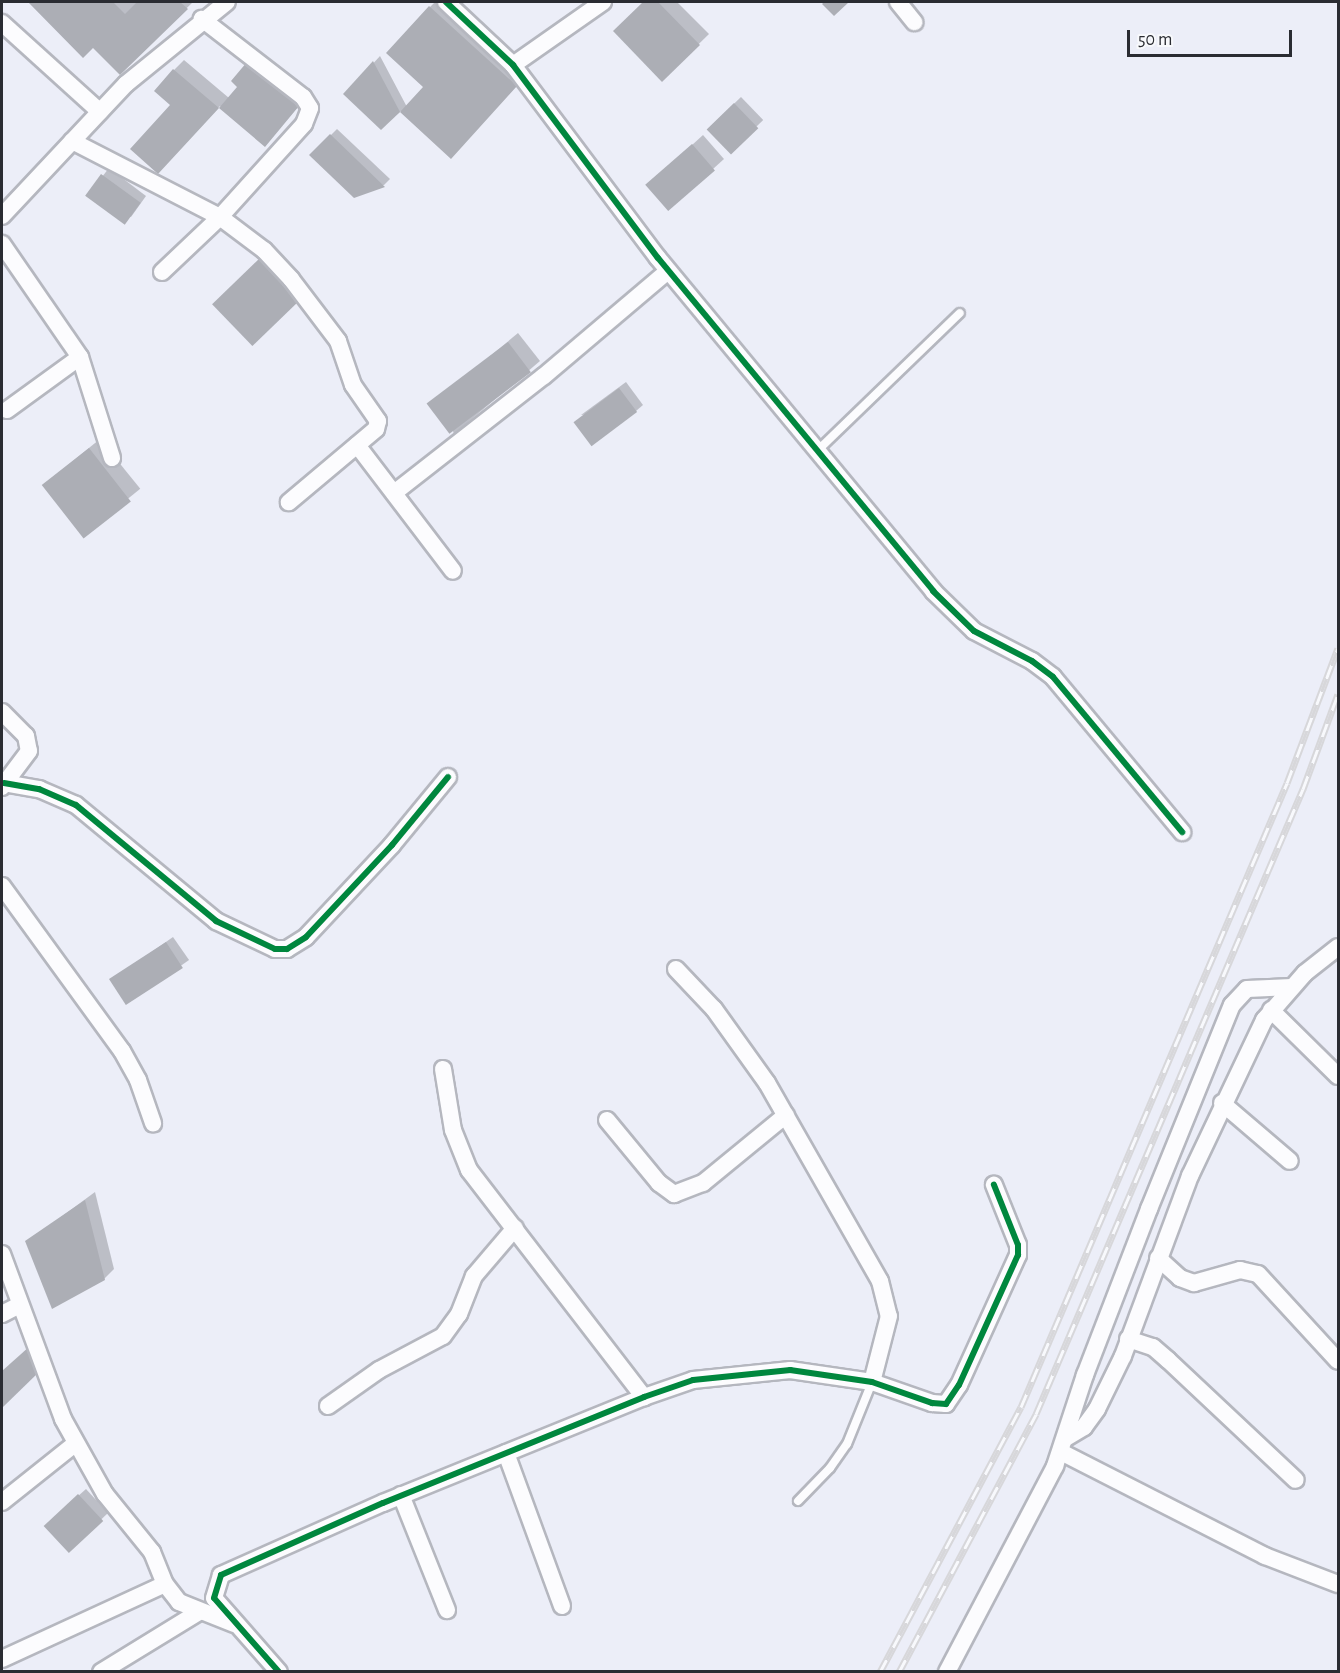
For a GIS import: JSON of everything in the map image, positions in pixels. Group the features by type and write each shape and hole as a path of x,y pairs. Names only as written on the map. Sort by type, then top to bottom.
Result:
{"street":[{"path":"2,216 126,84 227,2"},
{"path":"446,2 513,65 668,271 957,618 1053,677 1182,832"},
{"path":"513,65 603,2"},
{"path":"898,2 914,22"},
{"path":"162,272 220,217 304,124 310,108 303,97 202,20"},
{"path":"2,23 100,112"},
{"path":"72,141 220,217 264,250 291,279 343,349 353,385 378,421 376,429 289,502"},
{"path":"2,244 80,357 112,459"},
{"path":"394,493 544,376 668,271"},
{"path":"7,410 80,357"},
{"path":"357,445 453,571"},
{"path":"2,712 26,736 28,751 3,785 39,789 76,804 216,921 274,950 287,949 306,937 392,845 448,777"},
{"path":"2,886 122,1051 138,1080 153,1123"},
{"path":"1064,1445 1084,1426 1097,1409 1128,1339 1158,1258 1222,1103 1271,1010 1292,987 1338,947"},
{"path":"676,969 714,1009 786,1115 887,1299 889,1316 873,1382"},
{"path":"947,1671 1064,1445 1085,1375 1232,1005 1247,989 1292,987"},
{"path":"1271,1010 1338,1076"},
{"path":"443,1069 459,1150 469,1170 644,1397"},
{"path":"1222,1103 1290,1161"},
{"path":"607,1119 659,1183 674,1194 703,1183 786,1115"},
{"path":"279,1671 234,1624 214,1598 221,1575 506,1453 644,1397 693,1380 734,1373 790,1370 873,1382 940,1405 951,1398 1018,1255 1018,1245 994,1185"},
{"path":"328,1406 373,1374 443,1336 459,1314 474,1276 515,1228"},
{"path":"2,1254 75,1444 105,1494 152,1552 165,1584 179,1602 199,1612 234,1624"},
{"path":"1158,1258 1180,1278 1194,1283 1240,1270 1258,1274 1338,1360"},
{"path":"2,1314 20,1305"},
{"path":"1128,1339 1152,1347 1168,1360 1296,1480"},
{"path":"2,1502 75,1444"},
{"path":"1064,1445 1265,1556 1338,1584"},
{"path":"506,1453 562,1606"},
{"path":"401,1496 447,1610"},
{"path":"2,1659 165,1584"},
{"path":"101,1671 199,1612"}],"lane":[{"path":"818,450 960,313"},
{"path":"798,1501 847,1444 873,1382"}],"building":[{"path":"28,2 113,2 125,14 137,2 180,2 188,9 120,75 93,48 83,58"},
{"path":"643,2 658,2 700,45 662,82 613,31"},
{"path":"824,2 849,2 834,16 822,4"},
{"path":"429,6 517,86 451,159 400,112 423,87 386,53"},
{"path":"373,61 400,112 381,130 343,94"},
{"path":"247,62 299,106 265,147 219,108 237,87 231,81"},
{"path":"173,69 219,108 158,174 130,149 170,105 154,91"},
{"path":"734,103 758,128 731,155 707,129"},
{"path":"330,134 385,187 354,198 309,155"},
{"path":"692,144 715,170 668,211 645,185"},
{"path":"101,174 141,203 125,225 85,196"},
{"path":"261,257 301,299 252,346 212,304"},
{"path":"508,342 531,372 449,434 427,403"},
{"path":"619,388 637,412 592,446 573,422"},
{"path":"89,448 131,502 84,539 42,485"},
{"path":"166,942 183,968 126,1005 109,979"},
{"path":"85,1200 105,1280 52,1309 25,1241"},
{"path":"30,1346 39,1372 2,1408 2,1371"},
{"path":"78,1494 103,1521 69,1553 44,1526"}],"railway":[{"path":"880,1672 1021,1407 1287,783 1338,648"},
{"path":"899,1672 1036,1414 1303,789 1338,694"}],"cycle path":[{"path":"446,2 513,65 658,258 933,591 974,631 1032,661 1053,677 1182,832"},
{"path":"4,783 39,789 76,805 216,921 275,949 287,949 306,937 392,845 448,777"},
{"path":"279,1672 214,1598 221,1575 383,1503 644,1397 693,1380 790,1370 872,1382 932,1403 946,1404 959,1385 1018,1255 1018,1245 994,1185"}]}
